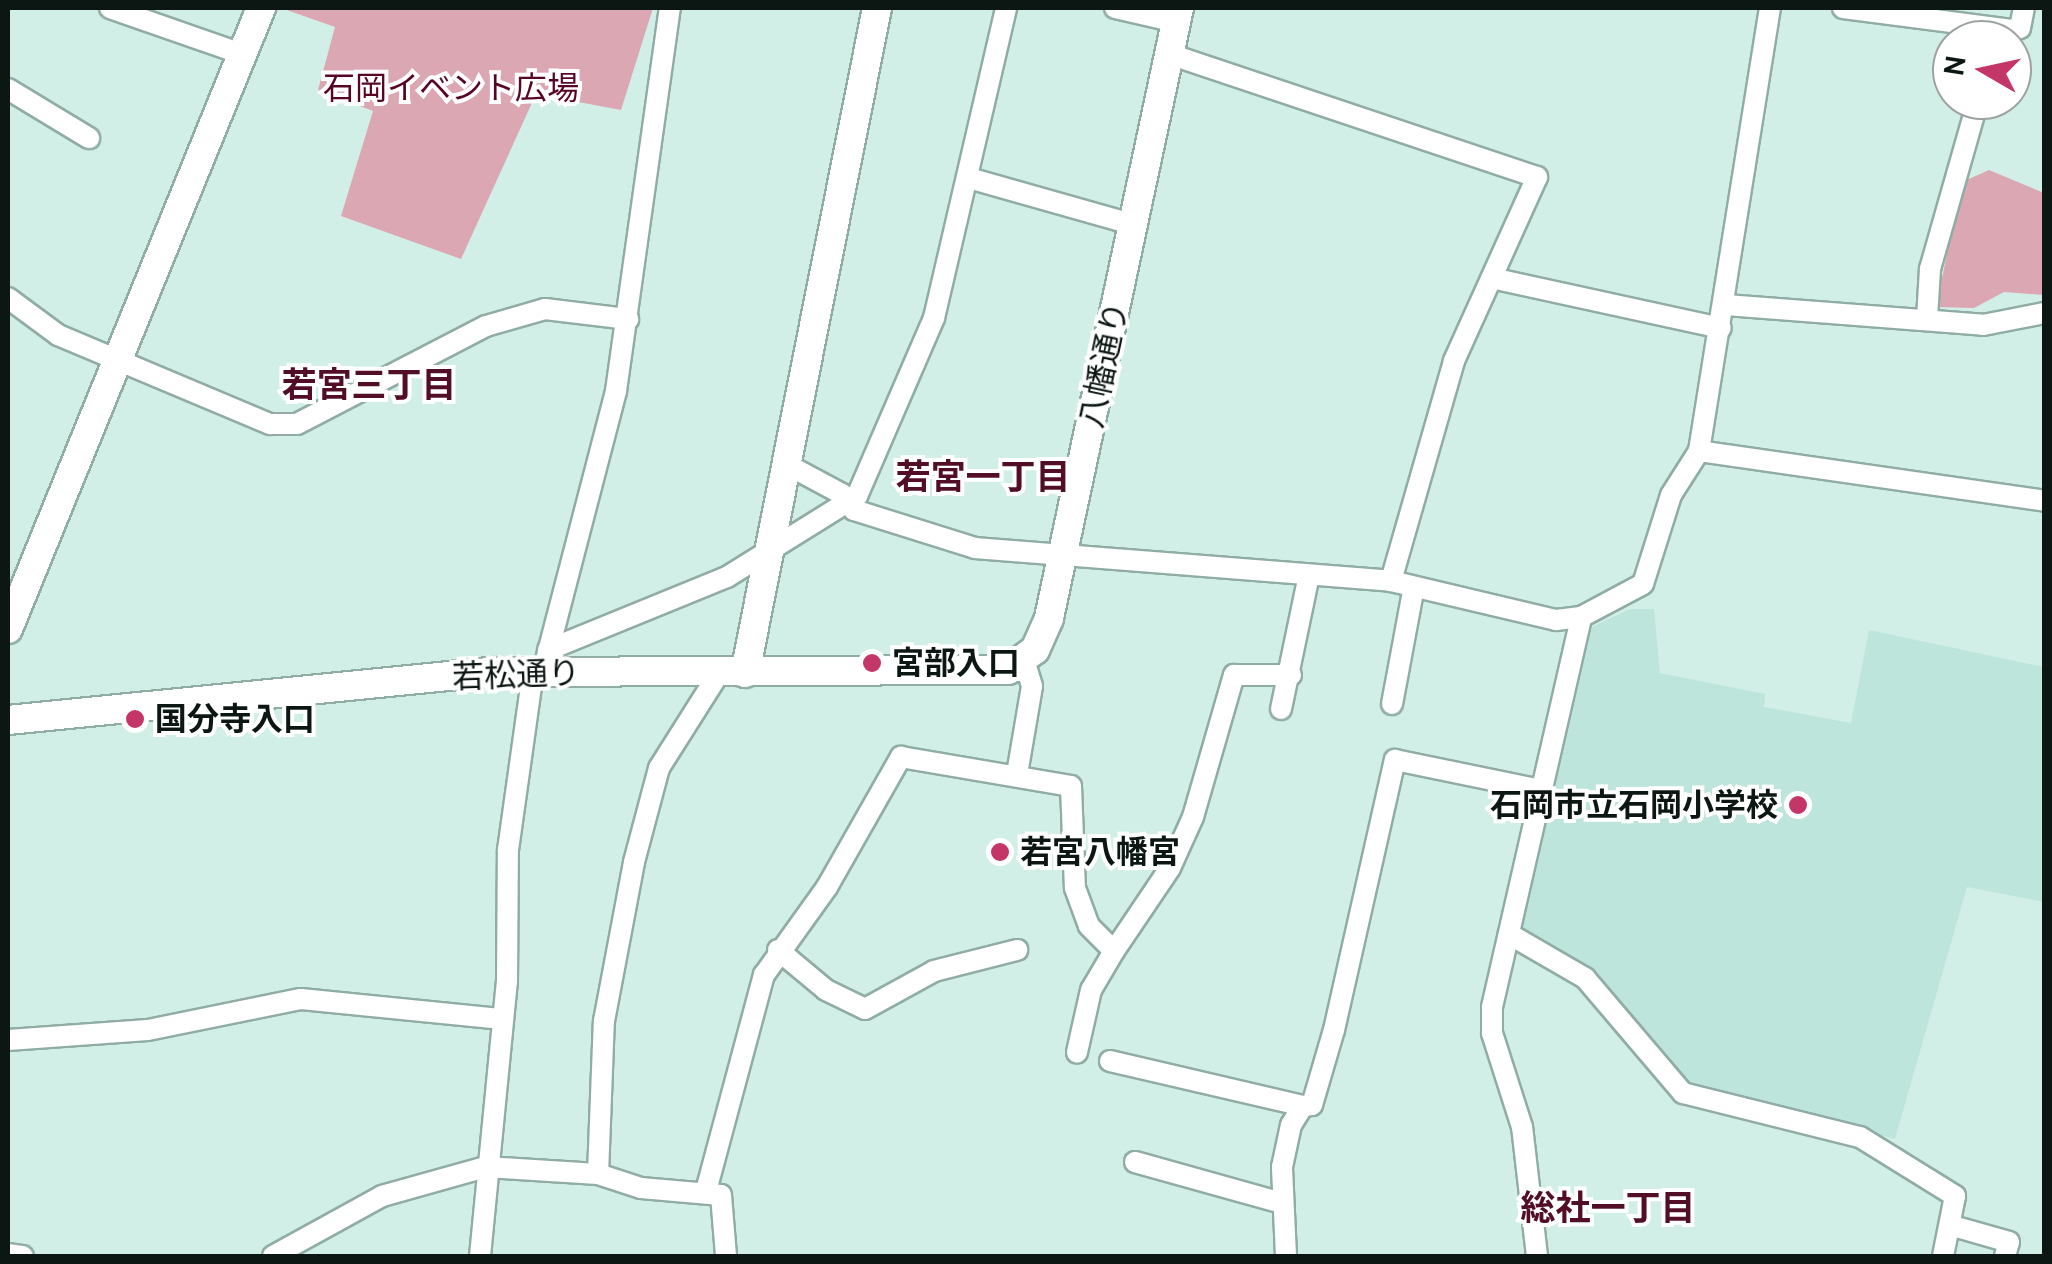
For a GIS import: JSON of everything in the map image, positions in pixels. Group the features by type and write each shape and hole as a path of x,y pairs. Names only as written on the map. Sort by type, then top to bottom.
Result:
{"street":[{"path":"110,8 242,54"},
{"path":"8,629 261,8"},
{"path":"480,1256 500,1019 508,850 542,664 584,538 628,320 670,8"},
{"path":"598,1174 604,1021 643,824 659,768 732,673 768,552 876,8"},
{"path":"542,664 658,610 768,552 847,504 891,425 934,318 1006,8"},
{"path":"1115,8 1177,15"},
{"path":"786,464 847,504 975,548 1052,556 1064,550 1391,581 1556,620 1580,617 1643,584 1670,495 1698,451 1726,305 1770,8"},
{"path":"1842,8 1932,24"},
{"name":"八幡通り","path":"1024,660 1044,635 1177,15"},
{"path":"1169,54 1537,177 1496,279 1454,362 1391,581"},
{"path":"8,88 89,138"},
{"path":"1928,318 1930,269 1972,120"},
{"path":"969,178 1135,225"},
{"path":"1496,279 1721,328"},
{"path":"8,298 58,335 120,356 230,411 297,424 486,326 544,310 628,320"},
{"path":"1726,305 1983,325 2044,313"},
{"path":"1698,451 2044,501"},
{"path":"1281,709 1291,676 1309,574"},
{"path":"1392,704 1414,587"},
{"path":"1537,1256 1522,1127 1492,1032 1509,934 1580,617"},
{"path":"1017,774 1032,686 1024,660"},
{"name":"若松通り","path":"8,720 542,664 732,673 976,675 1024,660"},
{"path":"1077,1052 1091,990 1170,868 1193,817 1234,675 1291,676"},
{"path":"706,1190 760,988 778,950 828,887 901,757 1072,786 1075,888 1088,926 1114,951"},
{"path":"1110,1061 1302,1106 1312,1105 1334,1030 1395,760 1541,790"},
{"path":"1509,934 1585,978 1683,1093 1860,1138 1955,1196 1953,1226 1942,1256"},
{"path":"778,950 826,990 865,1008 934,972 1017,950"},
{"path":"8,1040 148,1030 300,999 500,1019"},
{"path":"1286,1256 1282,1203 1285,1152 1302,1106"},
{"path":"1135,1162 1282,1203"},
{"path":"272,1256 382,1196 486,1167 598,1174 641,1188 706,1190 721,1196 726,1256"},
{"path":"1953,1226 2008,1242 2005,1256"},
{"path":"8,1254 23,1256"}],"shaded area":[{"name":"石岡市立石岡小学校","path":"1630,609 1654,609 1660,673 1765,694 1764,707 1851,723 1869,630 2044,667 2044,902 1967,887 1895,1139 1688,1083 1591,968 1522,931 1592,627"}],"green space":[{"name":"石岡イベント広場","path":"281,8 653,8 621,110 536,94 461,259 341,216 373,111 318,90 335,27"},
{"path":"1989,170 2044,193 2044,295 2004,292 1974,308 1936,307 1962,182"}],"place":[{"name":"宮部入口","path":"872,663"},
{"name":"国分寺入口","path":"135,719"},
{"name":"石岡市立石岡小学校","path":"1798,805"},
{"name":"若宮八幡宮","path":"1000,852"}],"district":[{"name":"若宮三丁目","path":"369,385"},
{"name":"若宮一丁目","path":"983,477"},
{"name":"総社一丁目","path":"1608,1208"}]}
